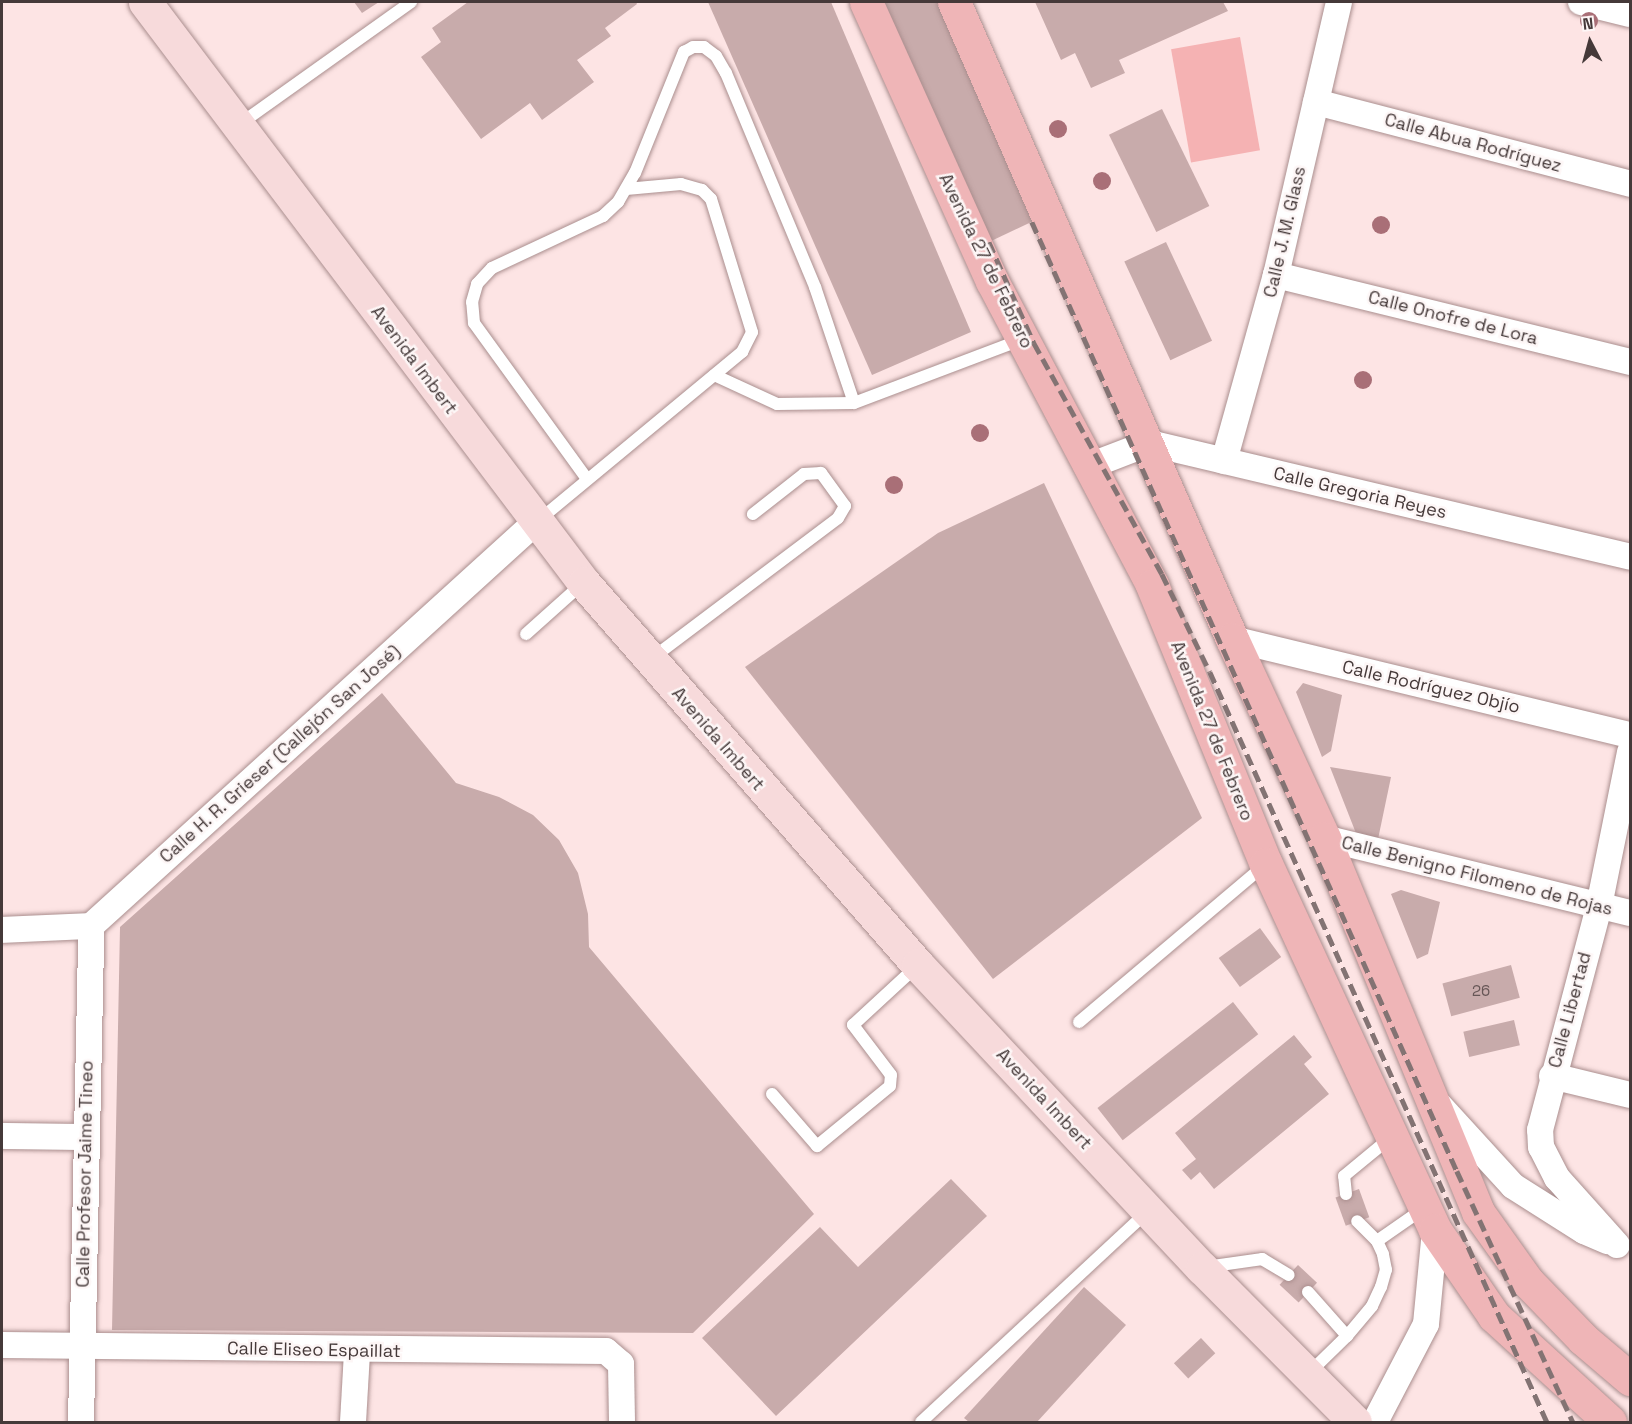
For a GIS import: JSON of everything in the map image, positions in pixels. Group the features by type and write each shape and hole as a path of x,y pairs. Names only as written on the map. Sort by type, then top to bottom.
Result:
{"main road":[{"name":"Avenida Imbert","path":"145,2 237,127 584,583 918,965 1202,1268 1355,1422"},
{"name":"Avenida 27 de Febrero","path":"866,2 992,281 1092,465 1152,585 1266,864 1430,1219 1494,1316 1610,1422"},
{"path":"954,2 1149,443 1232,639 1324,838 1435,1100 1478,1212 1528,1282 1583,1339 1630,1379"}],"street":[{"name":"Calle J. M. Glass","path":"1224,461 1276,275 1339,2"},
{"path":"1581,2 1630,14"},
{"name":"Calle Abua Rodríguez","path":"1316,102 1630,184"},
{"name":"Calle Onofre de Lora","path":"1276,275 1630,362"},
{"name":"Calle Gregoria Reyes","path":"1149,443 1630,557"},
{"path":"1092,465 1149,443"},
{"name":"Calle H. R. Grieser (Callejón San José)","path":"91,926 536,522"},
{"name":"Calle Rodríguez Objío","path":"1232,639 1630,735"},
{"name":"Calle Libertad","path":"1624,1248 1557,1178 1541,1147 1540,1130 1552,1076 1599,906 1630,752"},
{"name":"Calle Benigno Filomeno de Rojas","path":"1324,838 1630,913"},
{"path":"2,930 91,926"},
{"name":"Calle Profesor Jaime Tineo","path":"81,1422 91,926"},
{"path":"1552,1076 1630,1095"},
{"path":"1435,1100 1513,1186 1584,1231 1624,1248"},
{"path":"2,1136 86,1137"},
{"path":"1375,1422 1426,1324 1430,1219"},
{"name":"Calle Eliseo Espaillat","path":"2,1345 357,1352 571,1348 606,1351 621,1364 622,1422"},
{"path":"353,1422 357,1352"}],"lane":[{"path":"237,127 411,2"},
{"path":"587,479 474,323 472,302 477,284 492,268 603,216 626,189 684,52 704,47 716,56 726,73 815,287 854,403"},
{"path":"536,522 742,352 752,332 711,199 702,190 681,184 626,189"},
{"path":"714,375 777,404 854,403 1023,339"},
{"path":"650,660 838,518 845,506 821,473 804,474 753,514"},
{"path":"526,634 584,583"},
{"path":"1079,1022 1266,864"},
{"path":"772,1094 817,1146 890,1086 891,1076 853,1025 918,965"},
{"path":"1347,1194 1344,1176 1391,1137"},
{"path":"921,1422 1149,1210"},
{"path":"1377,1241 1430,1219"},
{"path":"1307,1375 1347,1336 1372,1306 1381,1287 1386,1270 1377,1241 1357,1221"},
{"path":"1202,1268 1262,1259 1289,1275"},
{"path":"1308,1292 1347,1336"}],"shaded area":[{"path":"1240,37 1260,150 1191,162 1171,49"}],"building":[{"path":"354,2 379,2 362,13"},
{"path":"468,2 636,2 637,4 605,28 611,36 577,60 594,82 542,120 530,103 481,139 421,57 441,42 432,28"},
{"path":"708,2 831,2 971,332 872,375"},
{"path":"872,2 944,2 1042,217 989,242"},
{"path":"1035,2 1223,2 1228,11 1119,60 1125,73 1091,88 1075,53 1061,60"},
{"path":"1162,109 1209,206 1156,232 1109,135"},
{"path":"1166,242 1212,341 1170,360 1124,261"},
{"path":"1044,483 1202,818 993,979 745,667 938,533"},
{"path":"1303,683 1342,695 1331,751 1322,757 1296,692"},
{"path":"382,693 456,783 499,797 533,815 559,840 578,873 588,914 589,947 814,1214 693,1333 112,1330 120,927"},
{"path":"1330,767 1391,777 1377,844 1361,846"},
{"path":"1401,890 1440,902 1428,954 1417,959 1391,894"},
{"path":"1260,928 1281,957 1240,987 1219,958"},
{"path":"1511,965 1520,998 1451,1016 1442,983"},
{"path":"1233,1002 1258,1034 1123,1140 1097,1108"},
{"path":"1514,1020 1520,1045 1469,1057 1463,1032"},
{"path":"1294,1035 1312,1057 1304,1064 1329,1094 1214,1189 1200,1172 1191,1180 1182,1170 1196,1159 1175,1133"},
{"path":"951,1179 987,1216 776,1416 702,1338 820,1227 858,1267"},
{"path":"1359,1189 1369,1217 1346,1226 1336,1198"},
{"path":"1298,1265 1317,1283 1299,1302 1280,1285"},
{"path":"1084,1287 1126,1325 1037,1422 969,1422 964,1418"},
{"path":"1201,1338 1215,1353 1188,1379 1174,1363"}],"railway":[{"path":"1032,222 1457,1171 1573,1422"},
{"path":"989,242 1034,343 1162,574 1210,672 1547,1422"}]}
